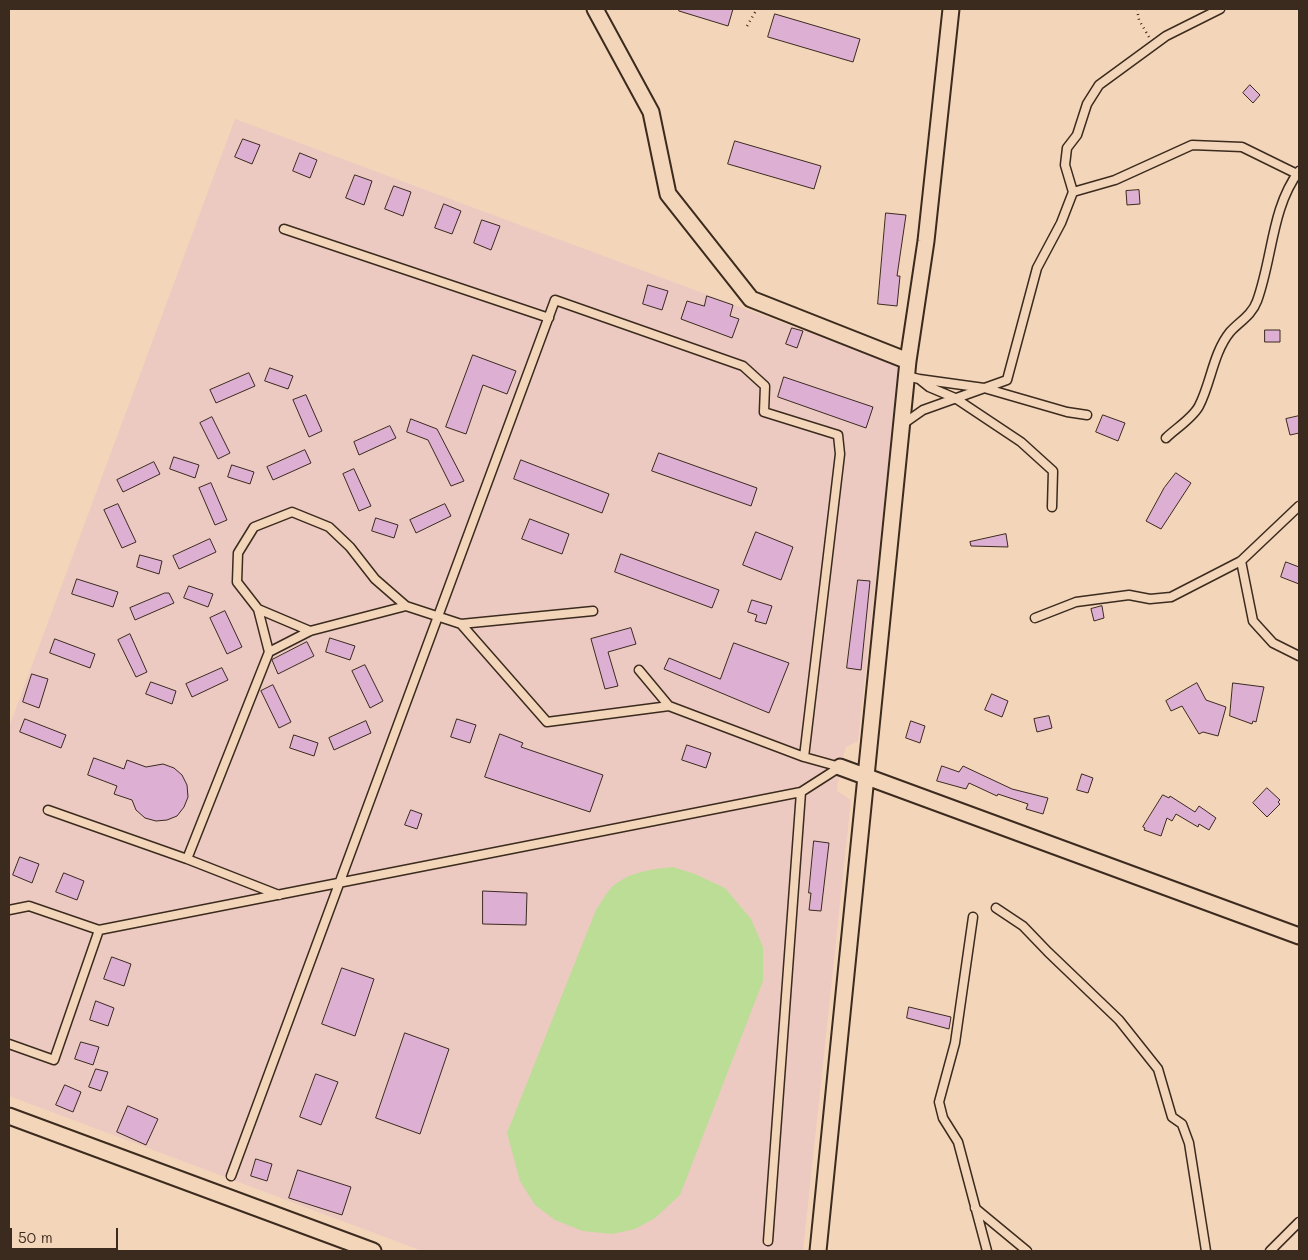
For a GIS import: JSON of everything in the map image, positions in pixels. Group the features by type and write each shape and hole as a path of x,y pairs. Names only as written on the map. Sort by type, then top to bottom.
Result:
{"street":[{"path":"595,9 651,112 668,194 751,299 911,372"},
{"path":"818,1251 901,425 911,372 951,9"},
{"path":"840,767 1299,936"},
{"path":"9,1116 373,1251"}],"lane":[{"path":"901,425 923,410 1007,380 1037,268 1061,223 1073,192 1066,165 1067,148 1077,136 1087,104 1099,85 1166,36 1220,9"},
{"path":"1073,192 1115,180 1192,145 1242,147 1298,172 1288,187 1274,230 1257,302 1246,318 1230,333 1211,371 1198,408 1166,438"},
{"path":"284,229 549,318"},
{"path":"230,1176 555,300 743,366 765,386 764,412 838,435 840,454 804,756"},
{"path":"911,372 984,388 1067,412 1086,415"},
{"path":"911,372 929,387 954,398 1021,442 1053,471 1052,507"},
{"path":"1035,618 1076,602 1129,595 1150,599 1171,597 1241,561 1299,506"},
{"path":"188,859 269,652 258,609 237,582 238,553 254,527 292,512 329,527 350,547 375,579 406,606 439,615 461,624 547,722 669,706 804,756 840,767"},
{"path":"1241,561 1253,621 1273,643 1299,656"},
{"path":"269,652 310,631 406,606"},
{"path":"258,609 310,631"},
{"path":"461,624 592,611"},
{"path":"640,670 669,706"},
{"path":"9,910 29,906 99,930 801,792 840,767"},
{"path":"768,1241 801,792"},
{"path":"48,810 188,859 279,895"},
{"path":"996,908 1023,926 1119,1020 1158,1069 1172,1116 1182,1124 1189,1143 1206,1251"},
{"path":"973,917 955,1043 939,1102 944,1118 958,1142 986,1251"},
{"path":"9,1044 54,1060 99,930"},
{"path":"975,1208 1026,1251"},
{"path":"1270,1251 1299,1222"}],"path":[{"path":"747,26 757,9"},
{"path":"1137,9 1139,20 1154,45"}],"shaded area":[{"path":"235,119 899,366 858,741 846,747 840,767 837,791 851,800 803,1251 422,1251 9,1096 9,727"}],"green space":[{"path":"673,867 695,874 725,888 751,919 763,947 763,981 680,1195 655,1218 635,1229 612,1234 583,1231 555,1220 535,1205 520,1181 507,1133 596,910 612,887 626,878 649,870"}],"building":[{"path":"680,9 733,9 728,26 679,11"},
{"path":"775,14 860,39 853,62 768,37"},
{"path":"1250,85 1260,95 1253,103 1243,93"},
{"path":"243,139 260,145 252,164 235,157"},
{"path":"735,141 821,166 814,189 728,164"},
{"path":"300,153 317,160 310,178 293,171"},
{"path":"355,175 372,181 364,205 346,198"},
{"path":"394,186 411,192 403,216 385,209"},
{"path":"1139,190 1140,204 1127,205 1126,191"},
{"path":"444,204 461,211 452,234 435,228"},
{"path":"886,213 906,215 897,276 900,276 897,306 878,304"},
{"path":"482,220 500,226 491,250 474,243"},
{"path":"648,285 668,291 662,310 643,304"},
{"path":"707,296 733,305 730,316 739,319 732,338 681,319 687,301 704,306"},
{"path":"792,328 803,331 797,348 786,344"},
{"path":"1265,330 1280,330 1280,342 1265,342"},
{"path":"473,355 516,371 507,394 483,385 466,434 446,427"},
{"path":"270,368 293,376 288,389 265,381"},
{"path":"249,373 255,386 216,403 210,390"},
{"path":"784,377 873,407 866,428 778,397"},
{"path":"306,395 322,431 309,437 293,400"},
{"path":"1103,415 1125,423 1118,441 1096,432"},
{"path":"1299,416 1299,433 1290,435 1286,419"},
{"path":"212,417 230,453 218,459 200,423"},
{"path":"411,419 437,429 464,481 451,486 428,440 407,432"},
{"path":"390,426 396,438 359,455 354,442"},
{"path":"305,450 311,463 273,480 267,467"},
{"path":"659,453 757,488 751,506 652,471"},
{"path":"174,457 199,465 195,478 170,469"},
{"path":"521,460 609,494 602,513 514,479"},
{"path":"154,462 160,474 123,492 117,480"},
{"path":"232,465 254,472 250,484 228,477"},
{"path":"354,469 371,506 359,511 343,474"},
{"path":"1176,473 1191,483 1161,529 1146,521 1164,488"},
{"path":"211,483 227,520 215,525 199,488"},
{"path":"118,504 136,542 122,548 104,510"},
{"path":"445,504 451,516 416,533 410,520"},
{"path":"376,518 398,525 394,538 372,531"},
{"path":"530,519 569,534 562,554 522,539"},
{"path":"756,532 793,547 781,580 743,565"},
{"path":"1006,534 1008,547 971,546 970,542"},
{"path":"210,539 216,552 179,569 173,556"},
{"path":"621,554 719,590 712,608 615,572"},
{"path":"140,555 162,561 159,574 137,567"},
{"path":"1286,562 1299,567 1299,584 1281,577"},
{"path":"77,579 118,592 113,607 72,594"},
{"path":"858,580 870,581 861,670 847,668"},
{"path":"189,586 213,594 208,607 184,598"},
{"path":"169,593 174,603 135,620 130,608"},
{"path":"752,600 772,606 766,624 755,621 757,615 748,612"},
{"path":"1102,606 1104,618 1094,621 1091,609"},
{"path":"225,611 242,647 227,654 210,618"},
{"path":"631,628 636,644 608,652 618,686 605,689 591,639"},
{"path":"130,634 147,672 136,677 118,640"},
{"path":"330,638 355,646 350,660 326,652"},
{"path":"55,639 95,654 90,668 50,653"},
{"path":"307,642 314,656 278,674 272,660"},
{"path":"734,643 789,663 769,713 664,669 669,658 720,679"},
{"path":"365,665 383,701 370,708 352,671"},
{"path":"222,668 228,680 192,697 186,684"},
{"path":"32,674 48,679 39,708 23,702"},
{"path":"151,682 176,691 172,704 146,694"},
{"path":"1197,683 1206,700 1226,707 1218,736 1203,732 1199,734 1182,706 1171,711 1166,701"},
{"path":"1233,683 1264,687 1256,722 1253,721 1252,724 1230,716"},
{"path":"273,685 291,722 279,728 261,691"},
{"path":"992,694 1008,701 1002,717 985,710"},
{"path":"1049,716 1052,728 1037,732 1034,719"},
{"path":"25,719 66,735 61,748 20,732"},
{"path":"457,719 476,725 470,743 451,737"},
{"path":"366,721 371,733 334,750 329,738"},
{"path":"911,721 925,726 920,743 906,738"},
{"path":"500,734 523,743 521,747 603,775 590,812 485,777"},
{"path":"294,735 318,743 314,756 290,748"},
{"path":"687,745 711,753 706,768 682,760"},
{"path":"94,758 124,769 127,760 146,767 163,764 174,768 182,775 187,785 188,797 184,807 177,816 167,820 156,821 145,818 136,810 132,800 114,794 117,786 88,775"},
{"path":"942,766 959,772 963,766 1012,789 1048,798 1043,814 1026,809 1028,804 998,794 997,796 969,783 966,789 937,781"},
{"path":"1082,774 1093,778 1088,793 1077,790"},
{"path":"1267,788 1280,800 1278,802 1280,804 1267,817 1253,803"},
{"path":"1163,795 1169,798 1170,796 1195,812 1199,806 1216,818 1209,830 1199,824 1198,827 1176,814 1172,821 1167,818 1161,836 1144,830 1145,828 1143,827"},
{"path":"411,810 422,814 417,829 405,825"},
{"path":"814,841 829,843 821,911 809,910"},
{"path":"20,857 39,864 32,883 13,875"},
{"path":"64,873 84,881 77,900 56,892"},
{"path":"483,891 527,893 526,925 483,924"},
{"path":"112,957 131,964 124,986 104,979"},
{"path":"342,968 374,979 355,1036 322,1024"},
{"path":"96,1001 114,1008 108,1026 90,1020"},
{"path":"909,1007 951,1017 949,1029 907,1018"},
{"path":"405,1033 449,1049 420,1134 376,1118"},
{"path":"81,1042 99,1047 93,1065 75,1059"},
{"path":"96,1069 108,1072 101,1091 89,1087"},
{"path":"316,1074 338,1082 321,1125 300,1117"},
{"path":"65,1085 81,1092 73,1112 56,1105"},
{"path":"128,1106 158,1119 146,1145 117,1132"},
{"path":"256,1159 272,1164 267,1181 251,1176"},
{"path":"298,1170 351,1187 342,1215 289,1198"}]}
